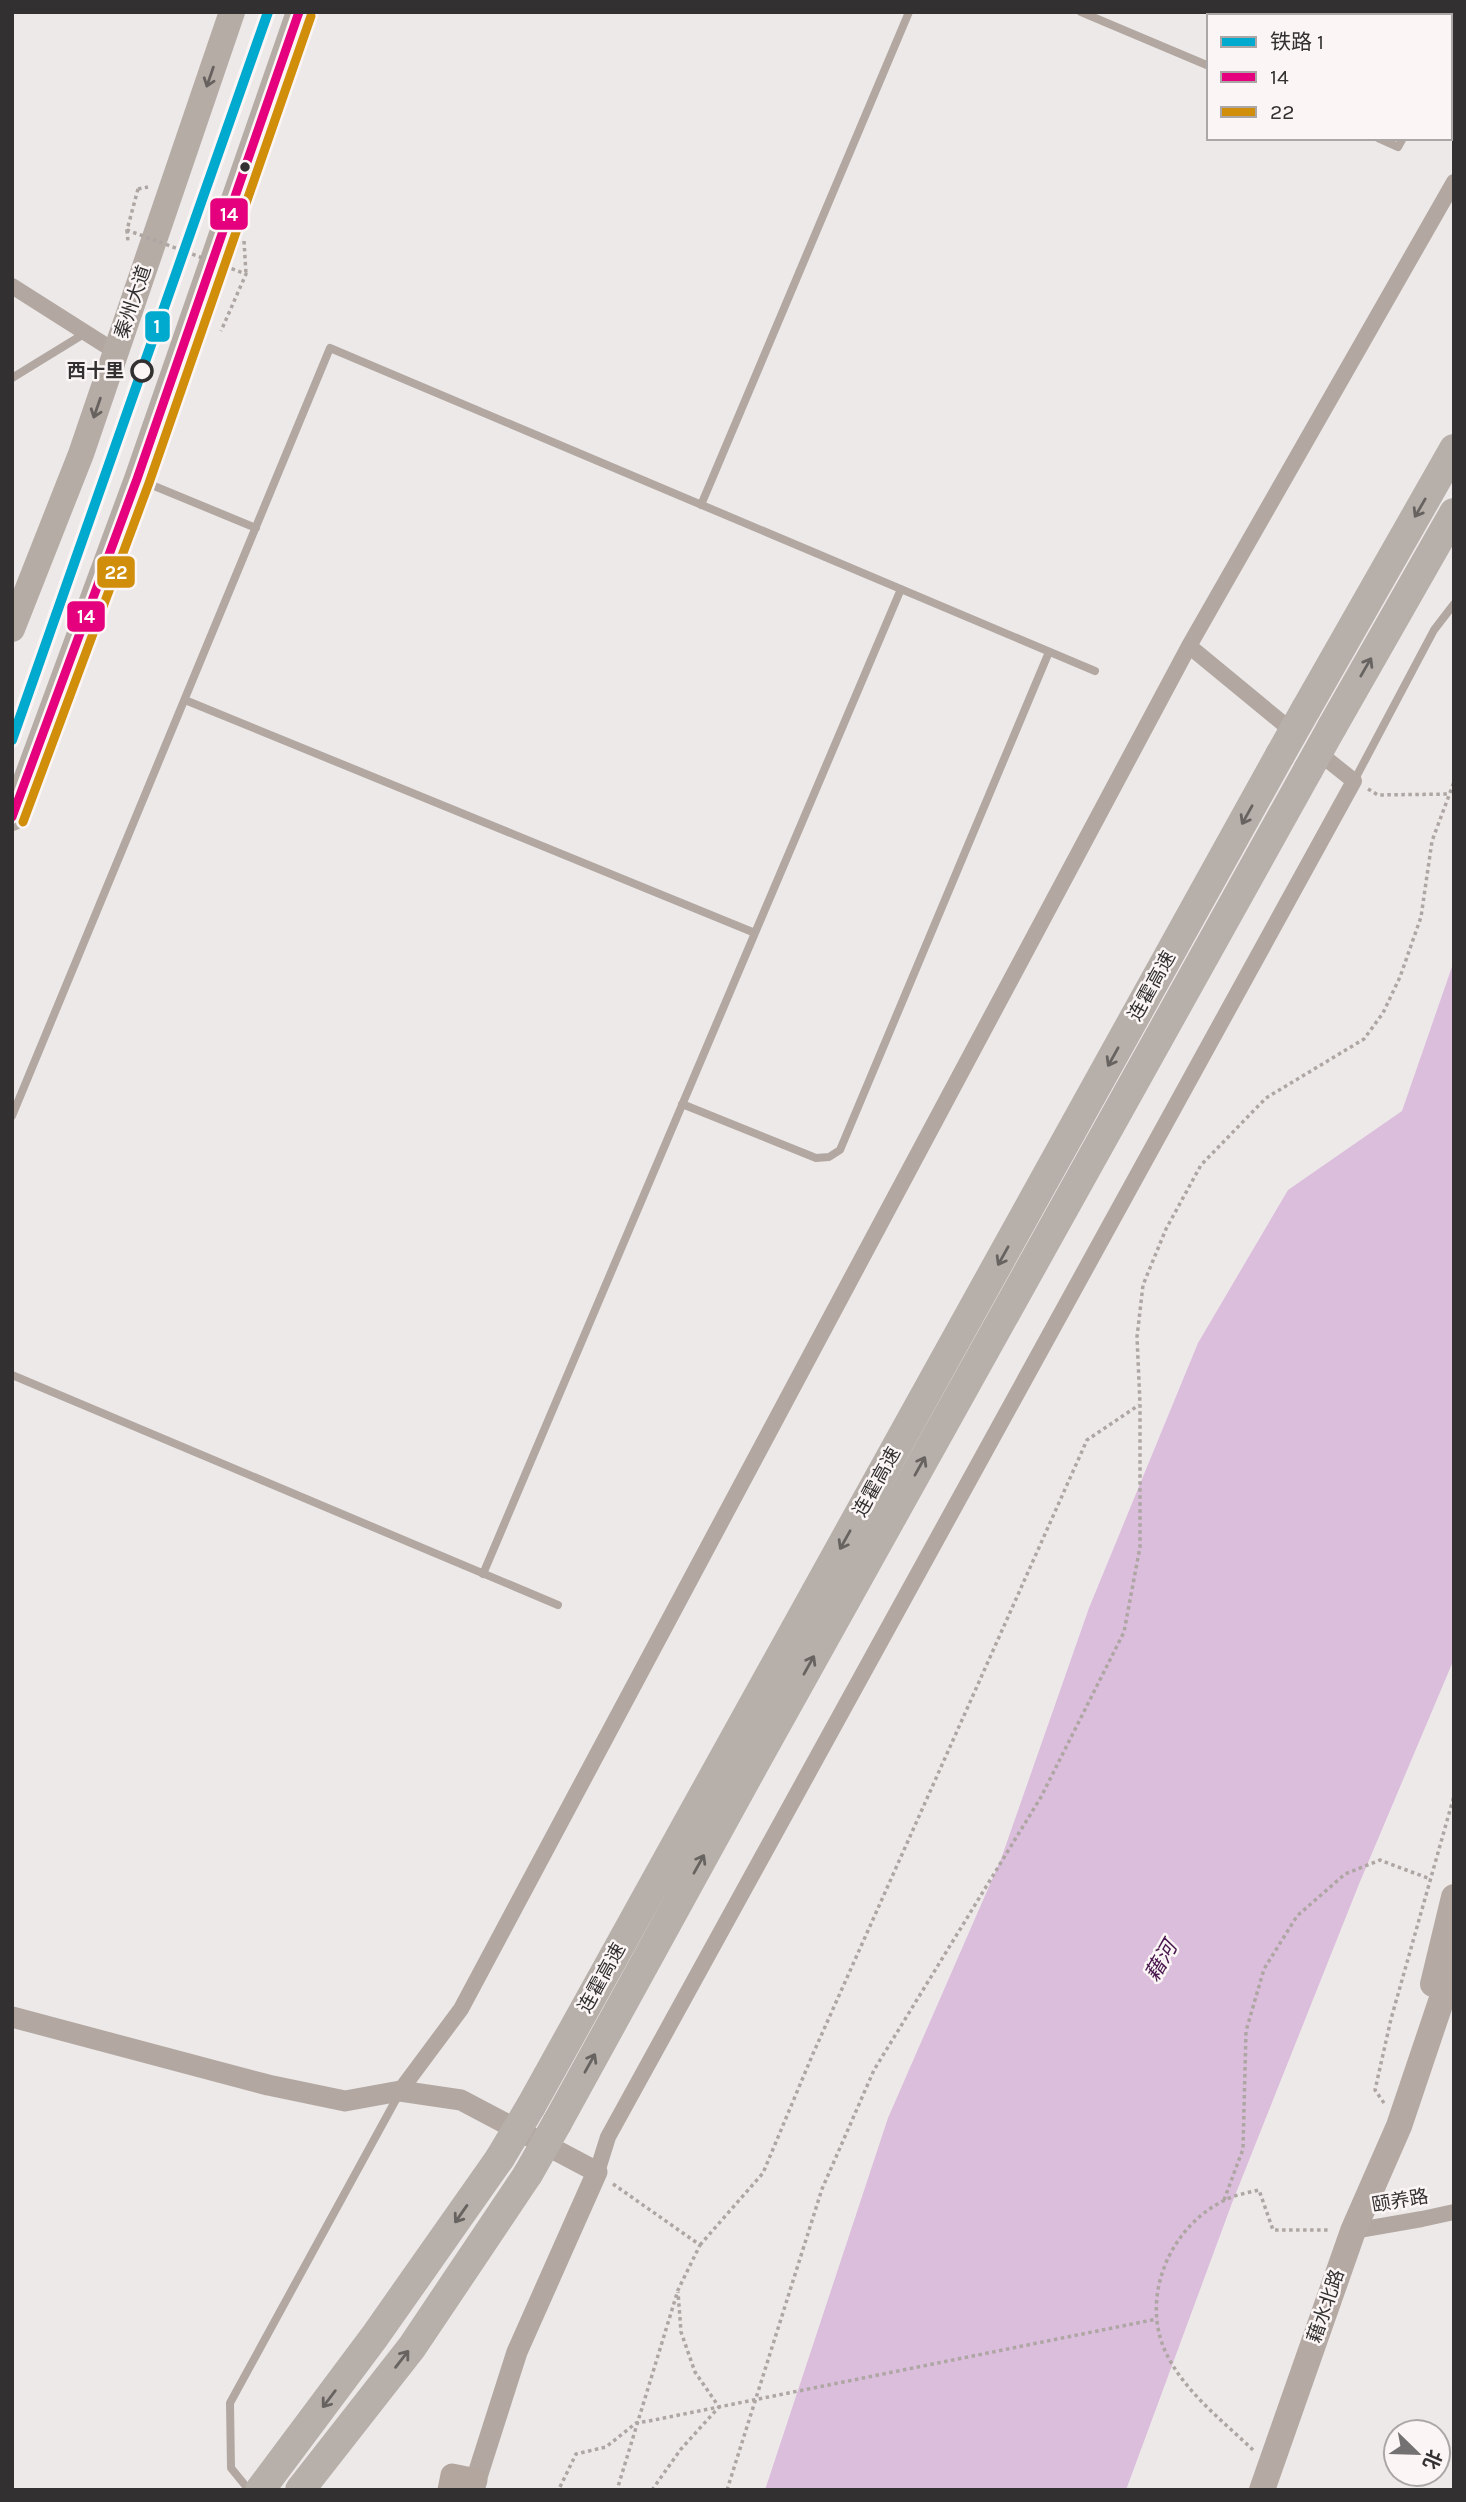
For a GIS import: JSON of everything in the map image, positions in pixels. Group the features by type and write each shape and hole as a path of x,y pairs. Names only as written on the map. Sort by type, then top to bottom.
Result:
{"highway":[{"name":"秦州大道","path":"12,629 80,454 232,12"},
{"path":"12,818 137,479 299,12"},
{"name":"连霍高速","path":"260,2490 375,2336 500,2158 531,2106 1280,755 1454,449"},
{"name":"连霍高速","path":"300,2490 412,2347 528,2174 1308,770 1454,513"}],"main road":[{"name":"藉水北路","path":"1399,2126 1454,1897"},
{"name":"藉水北路","path":"1266,2478 1353,2231 1399,2126 1454,1963"},
{"path":"449,2490 452,2475 475,2485"}],"street":[{"path":"400,2091 461,2009 1189,646 1454,182"},
{"path":"12,286 116,352"},
{"path":"475,2485 517,2352 597,2172 608,2137 1354,781 1189,646"},
{"path":"12,2017 268,2085 345,2101 400,2091 461,2100 597,2172"},
{"name":"颐养路","path":"1353,2231 1454,2212"}],"lane":[{"path":"701,505 909,12"},
{"path":"1081,12 1207,65"},
{"path":"1382,140 1398,147 1401,140"},
{"path":"12,378 87,332"},
{"path":"12,1116 330,348 1095,671"},
{"path":"137,479 256,528"},
{"path":"483,1574 901,589"},
{"path":"1354,781 1434,630 1454,604"},
{"path":"682,1104 816,1158 829,1157 840,1150 1049,652"},
{"path":"185,700 755,933"},
{"path":"12,1375 558,1605"},
{"path":"249,2490 231,2468 230,2403 400,2091"}],"path":[{"path":"138,189 127,230 246,274 221,331"},
{"path":"154,318 179,249"},
{"path":"1354,781 1378,795 1449,793"},
{"path":"727,2490 821,2189 874,2070 1041,1797 1124,1632 1140,1548 1137,1337 1143,1285 1166,1229 1201,1165 1266,1098 1364,1039 1383,1013 1400,977 1421,916 1432,841 1454,782"},
{"path":"617,2490 678,2290 700,2245 763,2174 812,2056 1087,1440 1140,1404"},
{"path":"1399,2126 1375,2090 1391,2019 1454,1796"},
{"path":"1224,2200 1243,2149 1246,2031 1264,1969 1297,1916 1345,1874 1380,1860 1430,1879"},
{"path":"597,2172 700,2245"},
{"path":"1266,2478 1186,2385 1166,2354 1157,2319 1158,2283 1171,2249 1194,2220 1224,2200 1259,2190 1273,2230 1353,2231"},
{"path":"678,2290 681,2332 695,2372 719,2407"},
{"path":"560,2487 576,2454 606,2447 636,2423 1157,2319"},
{"path":"652,2490 681,2449 719,2407"}],"water":[{"name":"藉河","path":"1454,961 1454,1659 1359,1884 1232,2203 1126,2490 765,2490 888,2118 1001,1859 1089,1608 1198,1343 1288,1190 1402,1111"}],"rail line":[{"name":"1","path":"12,740 268,12"}],"transit line":[{"name":"14","path":"12,817 137,479 299,12"},
{"name":"22","path":"23,822 149,483 311,16"}],"place":[{"name":"西十里","path":"142,371"}]}
